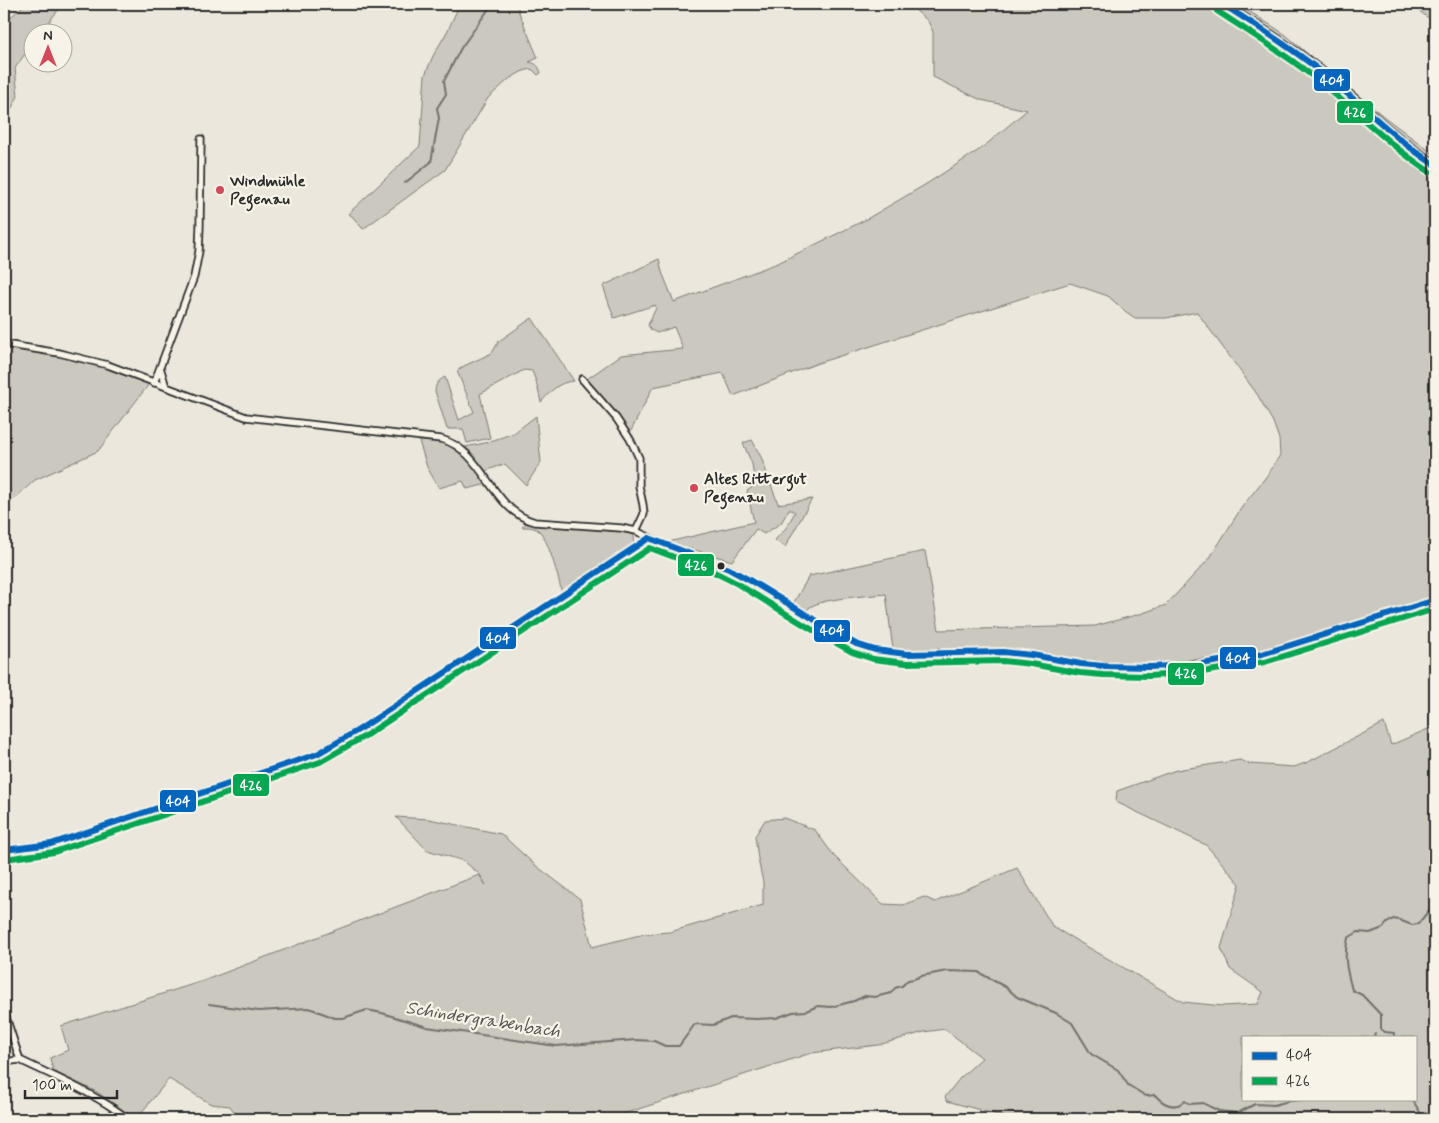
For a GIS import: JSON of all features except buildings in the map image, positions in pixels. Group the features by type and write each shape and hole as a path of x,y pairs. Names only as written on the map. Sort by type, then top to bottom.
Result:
{"main road":[{"path":"1222,4 1300,56 1409,147 1435,165"}],"street":[{"path":"154,383 194,277 199,251 201,139"},
{"path":"4,344 82,357 246,416 449,441 460,448 486,476 509,509 527,520 636,531 672,548 730,569 851,642 874,650 900,654 943,655 1004,652 1080,664 1123,667 1151,668 1198,664 1262,654 1435,600"},
{"path":"160,367 166,388"},
{"path":"582,379 616,418 630,439 639,458 639,486 644,514 636,531"},
{"path":"4,850 51,844 317,754 384,714 649,538"},
{"path":"4,1011 20,1060"},
{"path":"4,1060 20,1060 82,1090 117,1110 128,1119"}],"shaded area":[{"path":"25,4 66,4 59,9 49,22 22,22 22,58 15,68 18,96 4,123 4,23"},
{"path":"457,4 518,4 518,10 538,58 529,62 537,65 541,73 538,75 530,69 509,79 488,98 445,170 363,229 348,214 420,146 425,75 433,56 448,30 457,10"},
{"path":"908,4 1215,4 1279,45 1318,74 1411,153 1435,169 1435,596 1269,650 1157,666 1110,664 998,649 940,651 939,647 939,651 893,650 886,594 831,600 812,606 807,610 793,604 809,576 925,551 939,630 1095,626 1166,605 1209,559 1242,507 1269,473 1280,455 1279,439 1273,422 1257,394 1197,312 1166,318 1135,318 1108,296 1070,283 818,363 733,396 723,373 653,387 630,433 587,379 621,355 683,349 674,327 657,333 651,330 648,325 656,308 655,305 614,318 603,286 659,259 674,302 778,263 865,220 928,183 982,148 1027,110 981,100 933,77 933,32 928,21"},
{"path":"1228,4 1238,4 1286,35 1387,119 1435,155 1435,161 1408,142"},
{"path":"1410,4 1435,4 1435,21 1427,17"},
{"path":"532,318 574,381 559,385 541,402 532,371 524,370 480,394 490,438 467,443 463,429 447,429 435,391 437,384 445,377 459,420 474,412 457,371 492,353 499,341"},
{"path":"4,348 61,356 99,366 149,384 98,451 35,480 4,508"},
{"path":"536,416 541,462 526,485 505,464 485,471 465,447 485,443 514,433"},
{"path":"752,440 761,457 778,504 812,499 785,547 775,540 786,528 795,512 789,509 781,523 764,534 756,529 732,561 668,542 754,522 747,491 755,485 752,464 743,443"},
{"path":"419,441 445,443 460,451 477,469 487,484 467,489 463,481 439,488 427,467"},
{"path":"528,522 630,531 634,536 634,540 633,544 561,592 555,567 545,540 538,530 522,527"},
{"path":"1384,723 1391,745 1435,726 1435,1119 1013,1119 947,1101 945,1097 960,1078 982,1058 945,1029 924,1032 878,1045 811,1053 608,1119 239,1119 230,1106 211,1104 169,1079 136,1119 97,1092 53,1071 50,1058 68,1050 61,1026 203,981 479,875 486,885 480,875 464,861 427,850 396,817 429,819 501,834 535,865 580,899 592,947 644,934 670,932 763,905 763,882 755,836 765,820 784,818 815,830 834,856 883,904 903,905 924,897 935,902 1017,868 1053,927 1183,1002 1223,1006 1258,1004 1263,992 1230,969 1221,948 1240,884 1206,845 1116,802 1117,791 1176,770 1240,760 1250,764 1294,767 1308,762"}],"waterway":[{"path":"405,183 431,162 439,118 437,108 446,94 444,81 461,48 488,10 489,4"},
{"path":"1394,1036 1394,1033 1385,1032 1381,1029 1381,1015 1362,995 1352,990 1346,958 1348,938 1358,932 1370,933 1383,928 1393,919 1412,925 1418,924 1431,908 1435,906"},
{"name":"Schindergrabenbach","path":"209,1004 259,1011 309,1008 335,1018 343,1018 367,1010 427,1027 556,1046 636,1040 654,1041 665,1046 679,1046 695,1024 713,1025 731,1018 776,1018 793,1012 806,1011 818,1006 831,1007 865,996 875,997 891,993 895,988 902,986 908,980 921,976 947,971 978,972 1007,988 1017,997 1056,1013 1072,1023 1091,1054 1118,1070 1128,1085 1146,1096 1155,1095 1173,1106 1185,1101 1190,1104 1203,1103 1219,1111 1238,1113 1255,1104 1274,1105 1300,1100"},
{"path":"1413,1100 1424,1119"}],"transit line":[{"name":"404","path":"1222,4 1316,68 1394,134 1435,165"},
{"name":"426","path":"1217,11 1311,75 1389,141 1430,172"},
{"name":"404","path":"649,538 729,569 856,644 875,650 907,654 1003,652 1104,666 1195,665 1262,654 1435,600"},
{"name":"404","path":"4,850 51,844 317,754 360,729 649,538"},
{"name":"426","path":"5,859 54,852 320,762 365,736 650,548 714,572 736,583 852,652 873,659 906,663 1003,661 1103,675 1149,676 1196,673 1265,662 1435,609"}],"place":[{"name":"Windmühle Pegenau","path":"220,190"},
{"name":"Altes Rittergut Pegenau","path":"694,488"}]}
